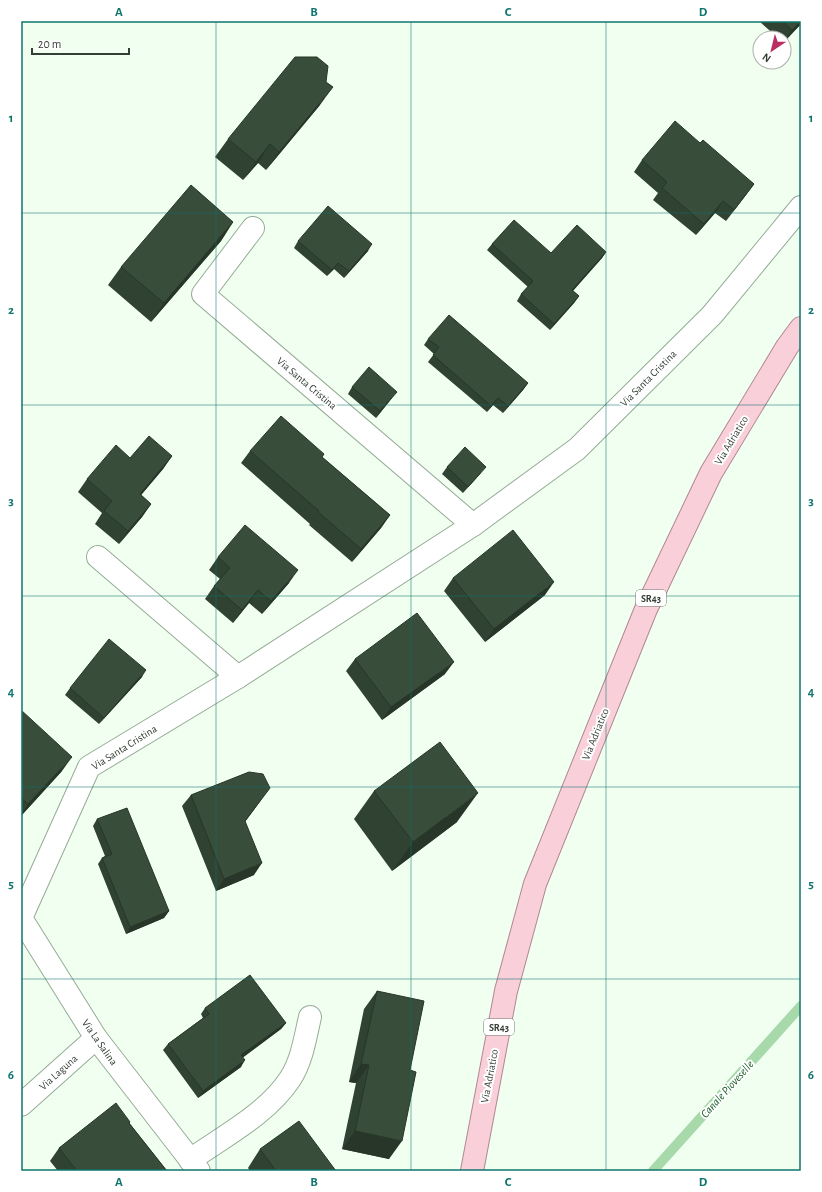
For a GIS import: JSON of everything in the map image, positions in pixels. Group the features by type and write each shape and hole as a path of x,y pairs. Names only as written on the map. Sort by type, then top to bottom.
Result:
{"main road":[{"name":"Via Adriatico","path":"472,1171 506,991 535,884 646,609 711,473 787,347 801,328"}],"street":[{"name":"Via Santa Cristina","path":"21,918 89,768 238,677 473,525 577,449 712,315 801,207"},
{"name":"Via Santa Cristina","path":"253,228 203,294 473,525"},
{"path":"98,557 238,677"},
{"name":"Via La Salina","path":"21,918 96,1038 194,1165 265,1108 290,1078 300,1057 310,1017"},
{"name":"Via Laguna","path":"21,1105 96,1038"}],"building":[{"path":"782,21 801,21 792,30"},
{"path":"295,57 317,57 328,66 326,82 333,87 279,152 270,144 256,162 228,139"},
{"path":"675,121 700,143 703,140 754,184 734,210 723,201 704,224 662,188 667,182 642,160"},
{"path":"191,185 233,222 164,303 121,267"},
{"path":"328,206 372,244 349,271 338,263 332,270 298,241"},
{"path":"514,220 551,253 577,225 606,252 572,290 579,296 554,324 521,294 533,281 492,244"},
{"path":"449,315 528,383 508,406 498,398 491,406 433,355 439,347 428,339"},
{"path":"369,367 397,392 380,411 352,387"},
{"path":"281,416 324,454 322,457 390,515 361,549 250,451"},
{"path":"149,436 172,456 140,494 151,504 128,531 104,511 112,501 87,479 116,445 130,458"},
{"path":"465,447 486,467 468,487 447,467"},
{"path":"245,525 298,570 271,601 258,590 242,610 214,586 230,568 218,557"},
{"path":"513,530 554,582 494,629 453,578"},
{"path":"417,613 454,662 391,707 355,659"},
{"path":"109,639 146,670 104,718 70,688"},
{"path":"21,710 72,757 28,804 21,798"},
{"path":"440,742 478,793 413,842 374,791"},
{"path":"249,772 263,774 270,788 245,821 262,863 224,879 191,795"},
{"path":"127,808 169,911 130,927 102,858 112,854 97,819"},
{"path":"250,975 286,1023 241,1055 245,1060 203,1091 168,1044 209,1014 205,1008"},
{"path":"377,991 424,1001 410,1070 416,1072 402,1141 355,1131 369,1065 361,1064"},
{"path":"116,1103 130,1122 129,1123 167,1171 77,1171 59,1148"},
{"path":"299,1121 336,1171 276,1171 260,1149"}],"waterway":[{"name":"Canale Pioveselle","path":"653,1171 801,1006"}]}
